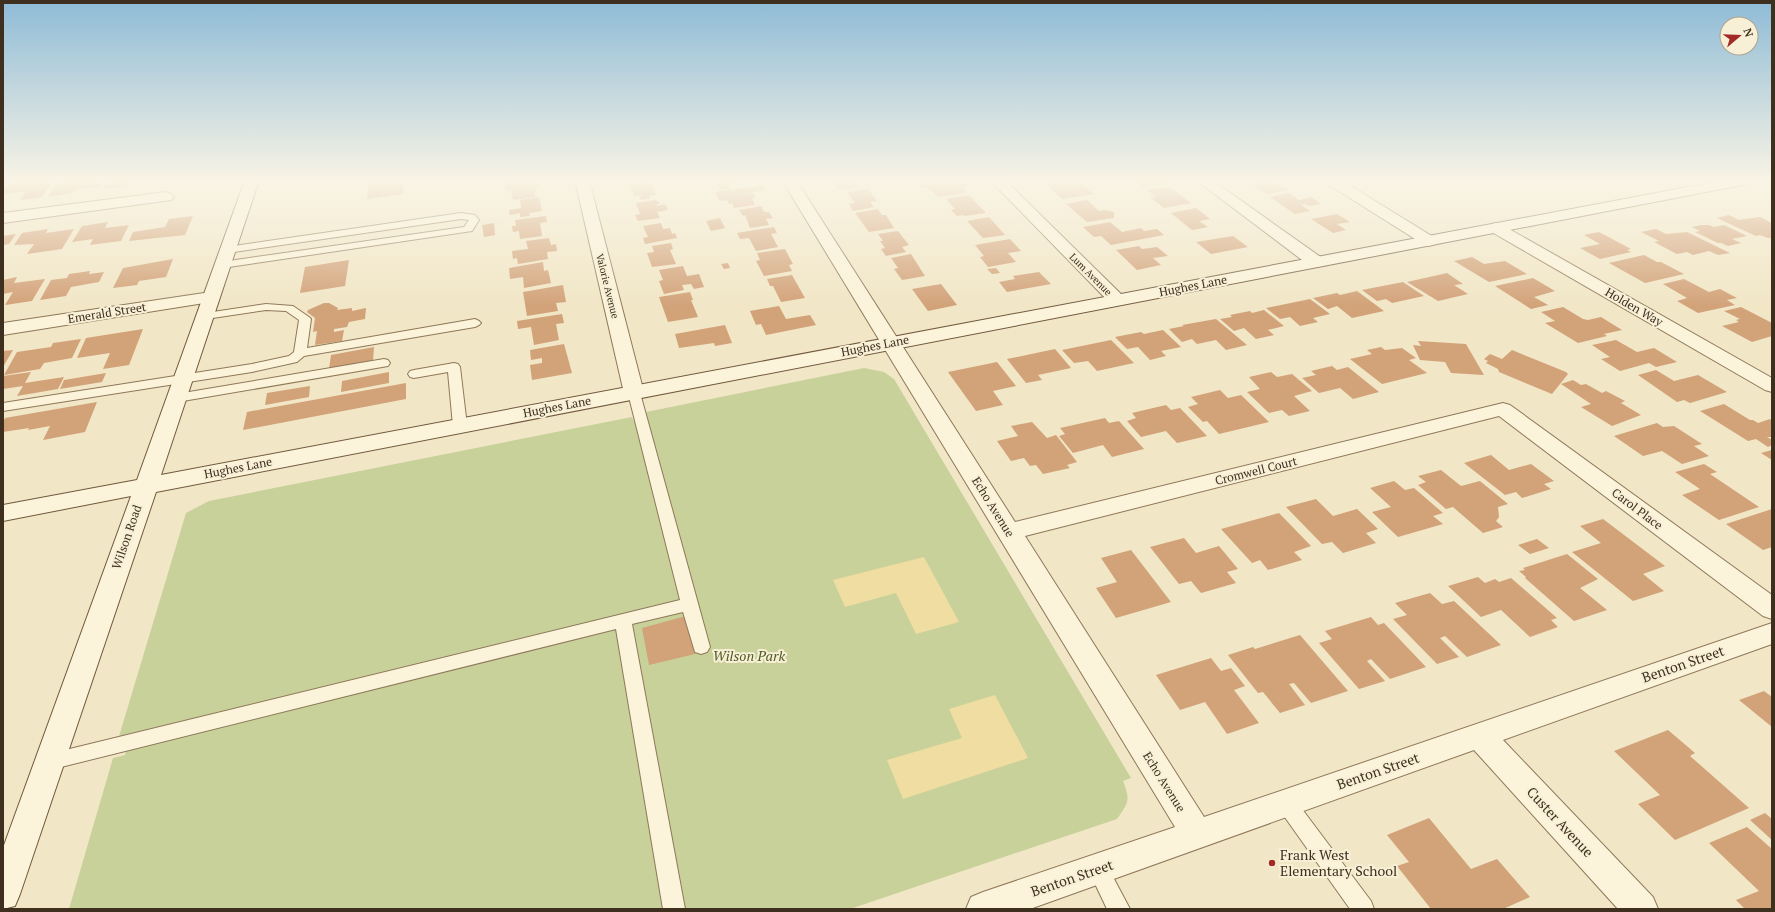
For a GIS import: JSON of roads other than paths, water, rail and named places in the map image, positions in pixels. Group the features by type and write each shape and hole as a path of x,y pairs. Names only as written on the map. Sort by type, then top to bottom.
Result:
{"street":[{"name":"Wilson Road","path":"3,894 145,486 206,316 211,297 237,223"},
{"name":"Valorie Avenue","path":"592,223 634,393"},
{"name":"Echo Avenue","path":"816,223 1196,834"},
{"name":"Lum Avenue","path":"1040,223 1117,300"},
{"path":"1262,223 1316,262"},
{"path":"1399,223 1428,241"},
{"name":"Hughes Lane","path":"3,513 1524,223"},
{"name":"Holden Way","path":"1496,228 1772,386"},
{"name":"Emerald Street","path":"3,329 211,297"},
{"name":"Cromwell Court","path":"1009,532 1503,409"},
{"name":"Carol Place","path":"1503,409 1772,609"},
{"name":"Benton Street","path":"983,909 1772,633"},
{"name":"Custer Avenue","path":"1479,735 1641,909"}],"lane":[{"path":"225,257 423,223"},
{"path":"225,257 464,230 468,229 472,223"},
{"path":"206,316 266,307 289,308 305,319 300,353"},
{"path":"3,408 293,360 300,353 476,323"},
{"path":"177,398 384,363"},
{"path":"414,374 454,367 460,426"},
{"path":"634,393 700,647"},
{"path":"49,762 689,604"},
{"path":"623,621 674,909"},
{"path":"1286,803 1363,909"},
{"path":"1098,869 1119,909"}],"place":[{"name":"Frank West Elementary School","path":"1272,863"}],"park label":[{"name":"Wilson Park","path":"749,656"}]}
